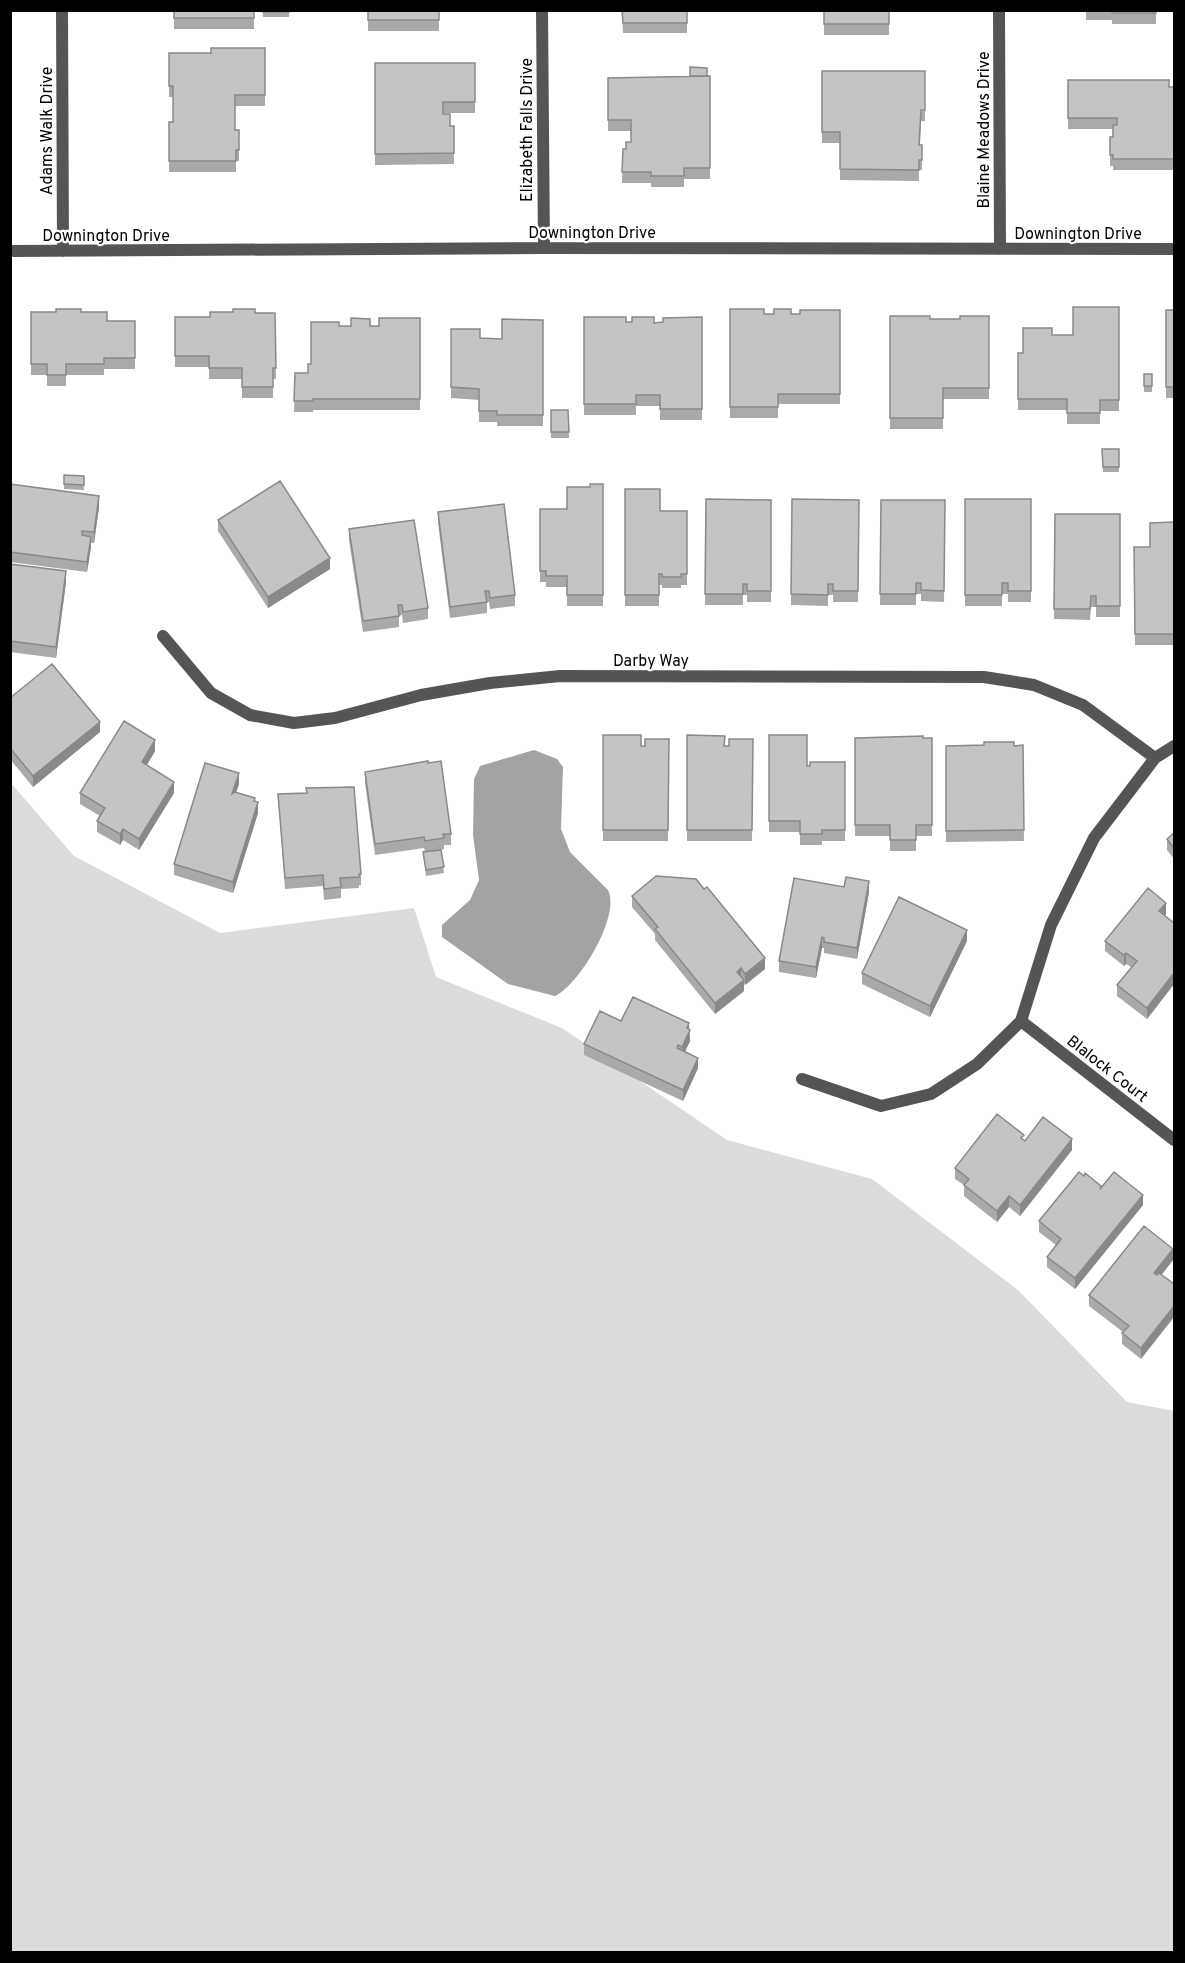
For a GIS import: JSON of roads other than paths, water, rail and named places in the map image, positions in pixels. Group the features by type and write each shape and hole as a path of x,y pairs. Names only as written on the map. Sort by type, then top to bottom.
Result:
{"street":[{"name":"Adams Walk Drive","path":"62,10 63,251"},
{"name":"Elizabeth Falls Drive","path":"542,10 544,248"},
{"name":"Blaine Meadows Drive","path":"999,10 1000,249"},
{"name":"Downington Drive","path":"10,251 544,248 1174,249"},
{"name":"Darby Way","path":"164,636 211,693 250,715 294,723 335,718 456,688 490,682 560,676 984,677 1035,685 1083,705 1155,758"},
{"path":"802,1079 881,1106 931,1094 977,1064 1021,1022 1051,925 1094,838 1155,758 1174,746"},
{"name":"Blalock Court","path":"1021,1022 1174,1140"}]}
